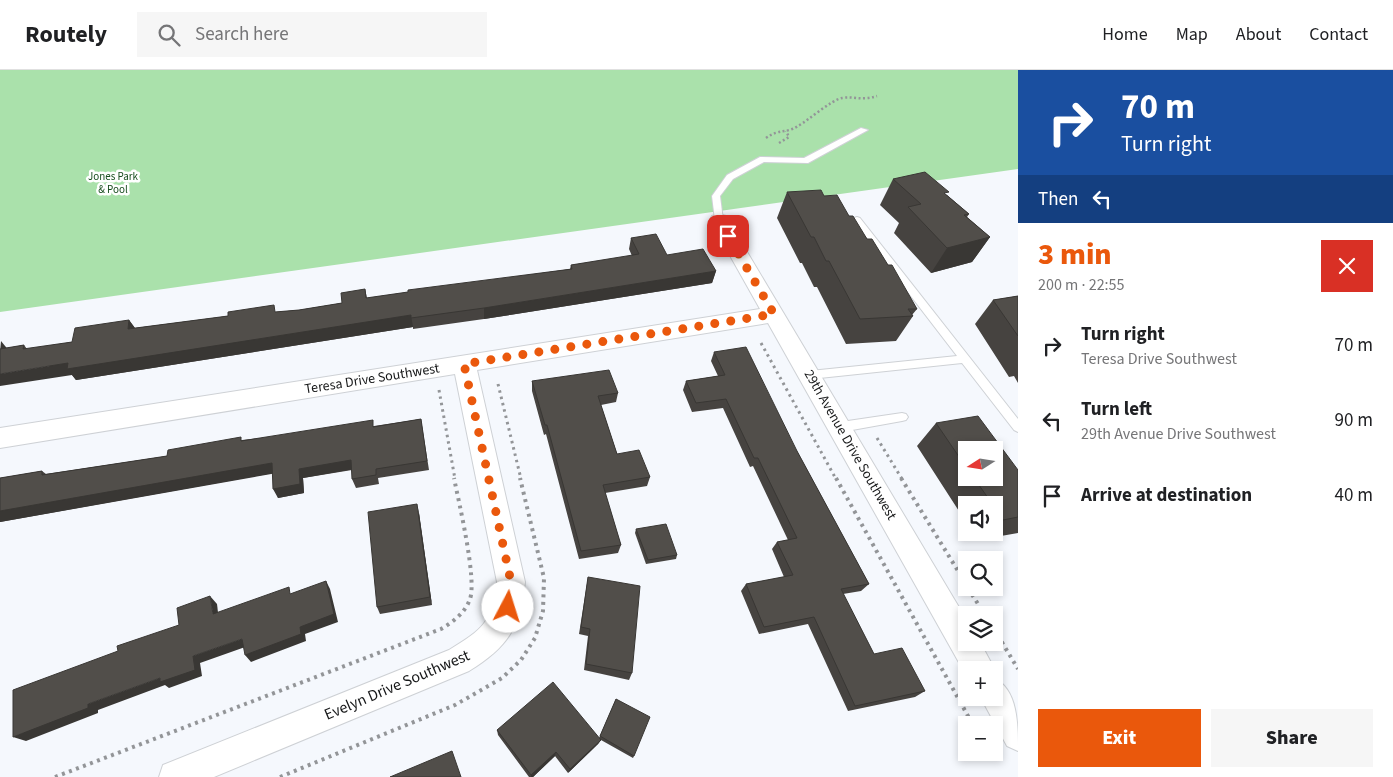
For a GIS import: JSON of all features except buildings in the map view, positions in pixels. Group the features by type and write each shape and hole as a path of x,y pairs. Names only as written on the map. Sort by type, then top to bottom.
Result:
{"street":[{"name":"29th Avenue Drive Southwest","path":"719,220 841,427 975,661"},
{"name":"Teresa Drive Southwest","path":"0,438 774,314"},
{"name":"Evelyn Drive Southwest","path":"175,777 459,662 480,648 500,630 508,607 511,582 464,364"},
{"path":"1001,706 1018,735"}],"lane":[{"path":"719,220 716,196 730,177 762,160 805,161 864,130"},
{"path":"857,220 1018,427"},
{"path":"810,375 964,359"},
{"path":"841,427 902,417"}],"path":[{"path":"766,138 776,131 788,131 797,127 841,98 864,100 877,96"},
{"path":"759,339 968,716"},
{"path":"56,777 441,628 462,615 469,605 473,585 438,382"},
{"path":"1003,644 1018,669"}],"green space":[{"name":"Jones Park & Pool","path":"0,70 1018,70 1018,169 0,312"}],"route":[{"path":"508,607 511,582 464,364 774,314 728,236"}]}
